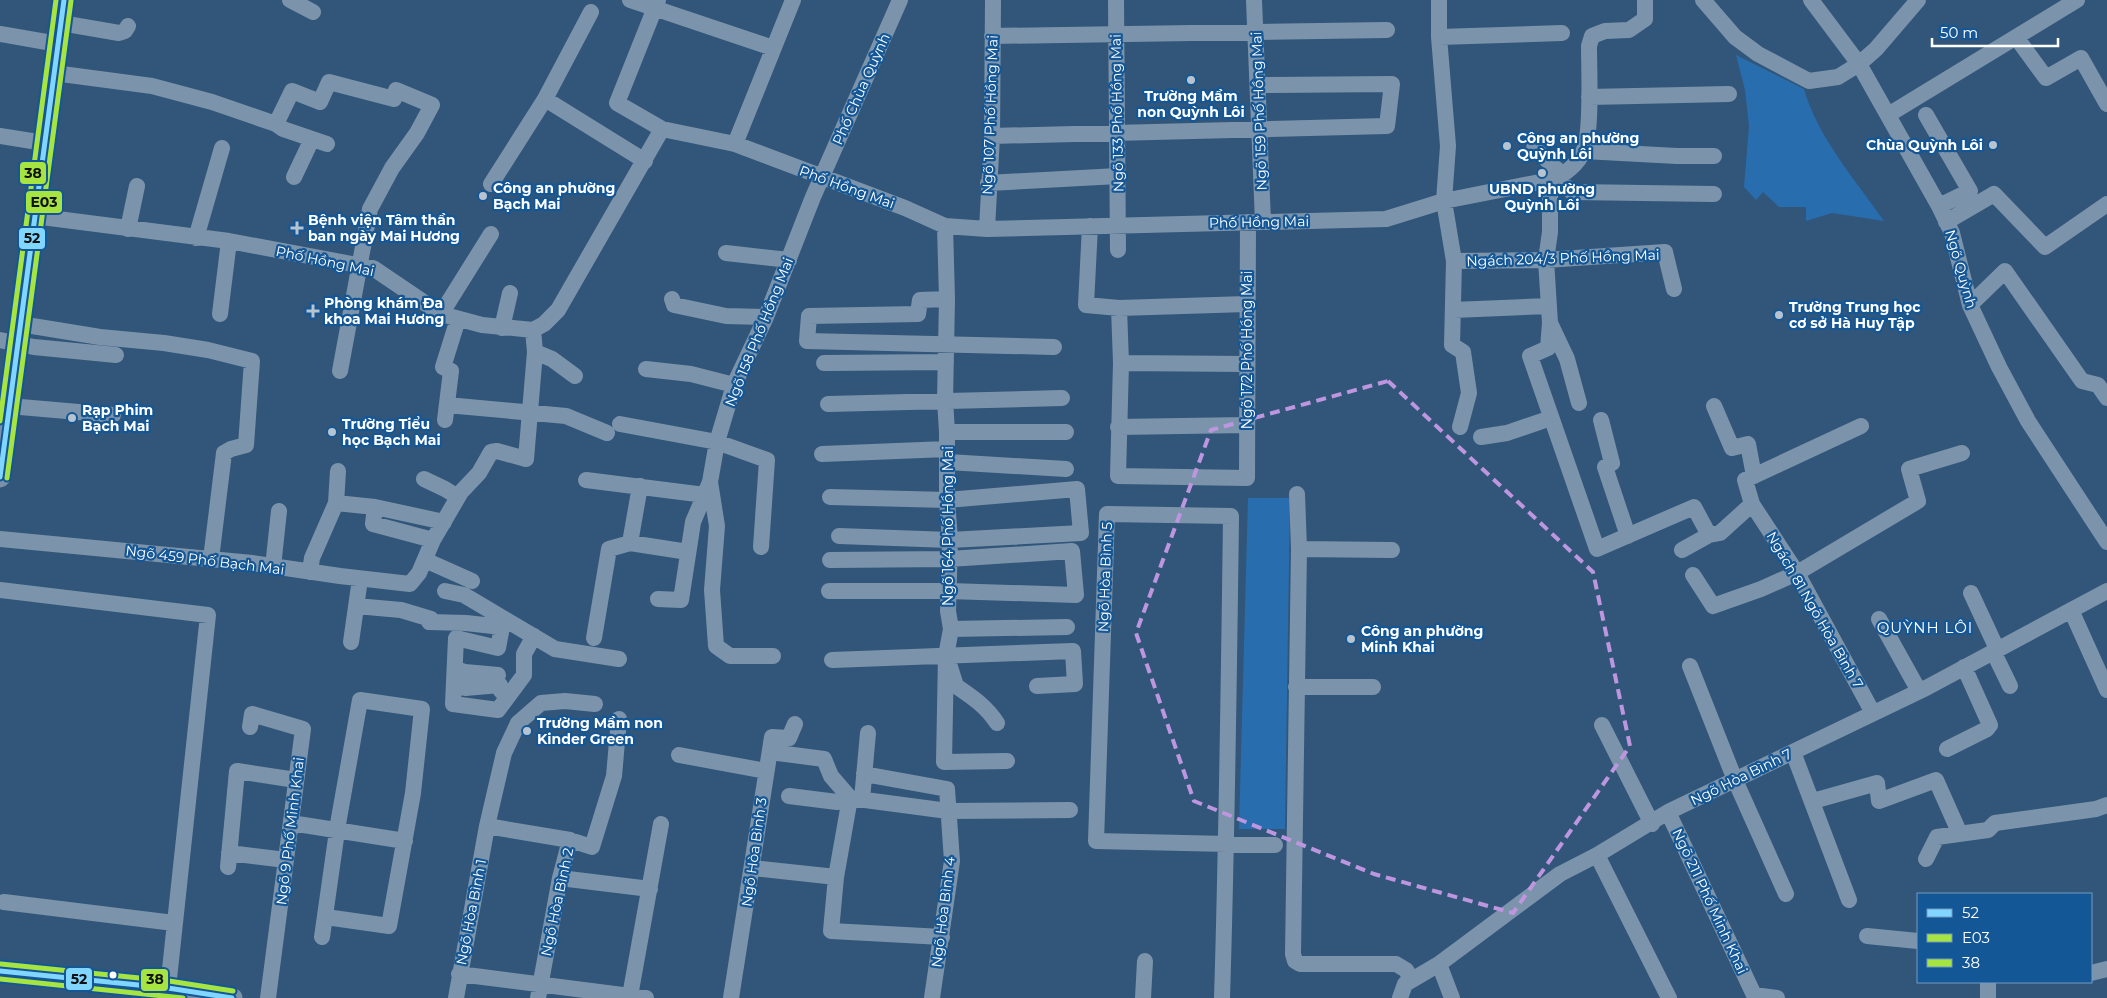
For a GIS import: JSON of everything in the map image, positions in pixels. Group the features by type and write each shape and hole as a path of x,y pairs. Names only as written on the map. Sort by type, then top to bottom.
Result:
{"main road":[{"path":"0,478 9,406 13,335 34,216 64,0"},
{"path":"0,971 168,988 232,998"}],"street":[{"path":"290,0 313,12"},
{"path":"630,0 656,4 773,48"},
{"path":"735,144 793,0"},
{"name":"Phố Chùa Quỳnh","path":"822,178 900,0"},
{"name":"Ngõ 107 Phố Hồng Mai","path":"987,229 992,136 993,0"},
{"name":"Ngõ 133 Phố Hồng Mai","path":"1116,0 1118,250"},
{"name":"Ngõ 159 Phố Hồng Mai","path":"1254,0 1260,129 1256,222"},
{"path":"1439,0 1439,36 1448,146 1444,201 1454,261 1452,345 1463,352 1469,393 1460,427"},
{"path":"1644,0 1645,19 1629,30 1604,31 1592,36 1589,46 1588,136 1584,151 1556,178 1546,260 1550,323 1548,348 1530,356 1597,549 1694,507 1709,535"},
{"path":"1703,0 1735,36 1758,54 1809,81 1838,77 1860,64 1876,49 1918,0"},
{"name":"Ngõ Quỳnh","path":"1811,0 1860,64 1939,206 1952,233 1970,305 1999,367 2028,421 2107,542"},
{"path":"1888,115 2077,0"},
{"name":"Phố Hồng Mai","path":"656,4 617,104 662,129 735,144 905,208 945,226 987,229 1386,219 1444,201 1556,178"},
{"path":"491,184 546,99 591,12"},
{"path":"0,34 119,33 125,32 128,26"},
{"path":"992,36 1387,30"},
{"path":"1439,36 1562,33"},
{"path":"2016,37 2046,78 2081,58 2107,104"},
{"path":"54,73 152,86 212,102 320,141 294,177"},
{"path":"276,124 292,91 320,102 329,82 394,99 396,90 432,105 417,133 392,168 375,198 366,226 340,370"},
{"path":"992,136 1387,126 1392,84 1258,85"},
{"path":"1589,97 1729,94"},
{"path":"546,99 645,161"},
{"path":"1926,115 1970,190 1939,206"},
{"path":"472,581 425,560 433,540 458,497 479,473 492,452 497,451 526,459 535,352 533,330 544,324 558,310 662,129"},
{"path":"0,136 44,143"},
{"path":"196,238 222,148"},
{"path":"1534,148 1556,178 1572,192 1714,194"},
{"path":"1584,151 1714,156"},
{"path":"988,183 1118,176"},
{"name":"Ngõ 158 Phố Hồng Mai","path":"773,656 730,656 716,646 712,590 717,526 707,488 717,442 734,385 766,317 822,178"},
{"path":"128,229 137,186"},
{"path":"1946,222 1994,194 2045,247 2107,204"},
{"name":"Phố Hồng Mai","path":"34,216 229,241 373,268 441,314 502,328 533,330"},
{"name":"Ngõ 172 Phố Hồng Mai","path":"1118,427 1118,476 1247,478 1247,304 1256,222"},
{"name":"Ngõ 164 Phố Hồng Mai","path":"945,226 947,299 944,400 947,432 947,500 950,540 948,611 950,629 946,656 944,762 1007,761"},
{"path":"1090,226 1086,305 1119,308 1247,304"},
{"path":"441,314 491,234"},
{"path":"220,314 229,241"},
{"name":"Ngách 204/3 Phố Hồng Mai","path":"1454,261 1546,260 1665,252 1674,289"},
{"path":"726,253 789,260"},
{"path":"1970,305 2005,272 2082,380 2104,387"},
{"path":"502,328 510,293"},
{"path":"672,299 674,306 726,316 766,317"},
{"path":"947,299 920,300 918,314 809,316 807,341 1054,347"},
{"path":"1453,310 1548,306"},
{"path":"1119,308 1121,363 1118,427 1246,425"},
{"path":"458,319 443,367 451,371 446,412 530,412 566,416 613,429 717,442 767,460 761,547"},
{"path":"1550,323 1567,358 1579,403"},
{"path":"13,335 34,346 116,355"},
{"path":"13,335 100,337 164,343 208,350 252,361 246,445 224,453 211,559"},
{"path":"535,352 552,358 575,376"},
{"path":"824,363 946,362"},
{"path":"1121,363 1246,364"},
{"path":"646,369 691,374 734,385"},
{"path":"828,404 1062,398"},
{"path":"9,406 113,415"},
{"name":"Ngách 81 Ngõ Hòa Bình 7","path":"1714,406 1732,448 1748,444 1752,504 1797,573 1873,713"},
{"path":"1481,437 1507,433 1551,418"},
{"path":"1601,420 1612,463 1605,467 1628,536"},
{"path":"1749,478 1861,426"},
{"path":"947,432 1066,432"},
{"path":"1693,575 1712,606 1761,589 1797,573 1918,501 1909,469 1962,452"},
{"path":"822,454 947,456 1066,469"},
{"path":"310,572 312,558 336,503 338,471"},
{"path":"424,479 445,488 458,497"},
{"path":"586,480 640,486 707,488 693,522 681,600 658,599"},
{"path":"630,544 640,486"},
{"path":"830,497 947,500 1077,489 1080,533 950,540 839,536"},
{"path":"1298,494 1299,548 1292,944 1295,961 1300,964 1309,965 1396,964 1406,970 1412,979"},
{"path":"336,503 375,507 444,522"},
{"path":"1682,550 1709,535 1720,533 1752,504"},
{"path":"375,507 373,524 433,540"},
{"path":"273,567 279,511"},
{"name":"Ngõ Hòa Bình 5","path":"1222,998 1226,844 1231,516 1107,514 1096,841 1226,844 1276,844"},
{"name":"Ngõ 459 Phố Bạch Mai","path":"0,539 211,559 410,584 425,560"},
{"path":"594,638 609,549 630,544 688,552"},
{"path":"1299,548 1392,550"},
{"path":"830,560 949,559 1072,551 1076,595 949,591 830,592"},
{"path":"351,642 360,579"},
{"path":"0,590 208,615 168,988"},
{"path":"445,591 464,595 505,624 534,636 555,649 619,659"},
{"name":"Ngõ Hòa Bình 7","path":"1400,998 1405,984 1439,964 1560,874 1652,824 1668,812 1919,691 2107,591"},
{"path":"1971,593 2010,686"},
{"path":"356,606 401,610 431,618 429,622 505,624"},
{"path":"2071,610 2107,690"},
{"path":"1879,619 1919,691"},
{"path":"505,624 498,648 456,638 460,671 453,704 498,710 524,675 524,654 534,636"},
{"path":"950,629 1067,627"},
{"path":"832,660 1073,651 1075,684 1037,686"},
{"path":"946,656 955,678 956,686 977,700 997,723"},
{"path":"1690,666 1734,780 1786,894"},
{"path":"1947,749 1987,729 1990,725 1964,667"},
{"path":"460,671 499,683"},
{"path":"1296,687 1374,687"},
{"path":"322,938 337,830 360,700 422,709 413,793 389,926 326,917"},
{"name":"Ngõ Hòa Bình 1","path":"456,998 487,826 504,753 518,723 541,703 565,701 595,704"},
{"name":"Ngõ 9 Phố Minh Khai","path":"250,727 252,714 303,729 268,998"},
{"name":"Ngõ Hòa Bình 2","path":"539,990 560,878 570,840 592,847 614,776 619,719"},
{"name":"Ngõ Hòa Bình 3","path":"731,998 772,737 789,738 795,724"},
{"path":"1602,725 1652,824"},
{"path":"868,733 864,774 836,877 830,931 942,937"},
{"path":"770,752 824,759 831,776 856,799"},
{"path":"1793,752 1849,900"},
{"path":"679,755 766,771"},
{"path":"286,860 229,860 237,771 296,780"},
{"name":"Ngõ Hòa Bình 4","path":"864,774 947,789 952,861 932,998"},
{"path":"1813,801 1877,783 1879,801 1936,780 1960,834"},
{"path":"789,796 837,802 856,799 948,811 1070,810"},
{"path":"1926,858 1937,837 1988,830 1995,823 2096,809 2107,805"},
{"name":"Ngõ 211 Phố Minh Khai","path":"1668,812 1754,995 1777,998"},
{"path":"291,823 405,841"},
{"path":"459,974 539,990 638,997 651,876 661,824"},
{"path":"487,826 570,840"},
{"path":"1597,855 1669,998"},
{"path":"752,868 836,877"},
{"path":"560,878 650,890"},
{"path":"4,902 174,923"},
{"path":"1867,936 1917,941"},
{"path":"1143,998 1145,961"},
{"path":"1439,964 1452,998"},
{"path":"2092,973 2107,969"},
{"path":"1988,983 1988,998"}],"highlighted area":[{"path":"1388,381 1593,572 1630,746 1513,913 1374,874 1194,801 1136,633 1211,430"}],"shaded area":[{"path":"1736,55 1804,89 1818,124 1838,158 1884,221 1832,213 1806,221 1806,207 1779,207 1763,192 1756,200 1744,187 1749,126 1745,90"},
{"path":"1248,498 1290,498 1285,829 1239,829"}],"transit line":[{"name":"38","path":"0,421 56,0"},
{"name":"52","path":"0,477 64,0"},
{"name":"E03","path":"7,478 71,1"},
{"name":"38","path":"1,964 169,981 233,991"},
{"name":"52","path":"0,971 168,988 232,998"},
{"name":"E03","path":"0,979 183,998"}],"place":[{"name":"Trường Mầm non Quỳnh Lôi","path":"1191,80"},
{"name":"Chùa Quỳnh Lôi","path":"1993,145"},
{"name":"Công an phường Quỳnh Lôi","path":"1507,146"},
{"name":"UBND phường Quỳnh Lôi","path":"1542,173"},
{"name":"Công an phường Bạch Mai","path":"483,196"},
{"name":"Bệnh viện Tâm thần ban ngày Mai Hương","path":"297,228"},
{"name":"Phòng khám Đa khoa Mai Hương","path":"313,311"},
{"name":"Trường Trung học cơ sở Hà Huy Tập","path":"1779,315"},
{"name":"Rạp Phim Bạch Mai","path":"72,418"},
{"name":"Trường Tiểu học Bạch Mai","path":"332,432"},
{"name":"Công an phường Minh Khai","path":"1351,639"},
{"name":"Trường Mầm non Kinder Green","path":"527,731"}],"district":[{"name":"QUỲNH LÔI","path":"1925,628"}]}
